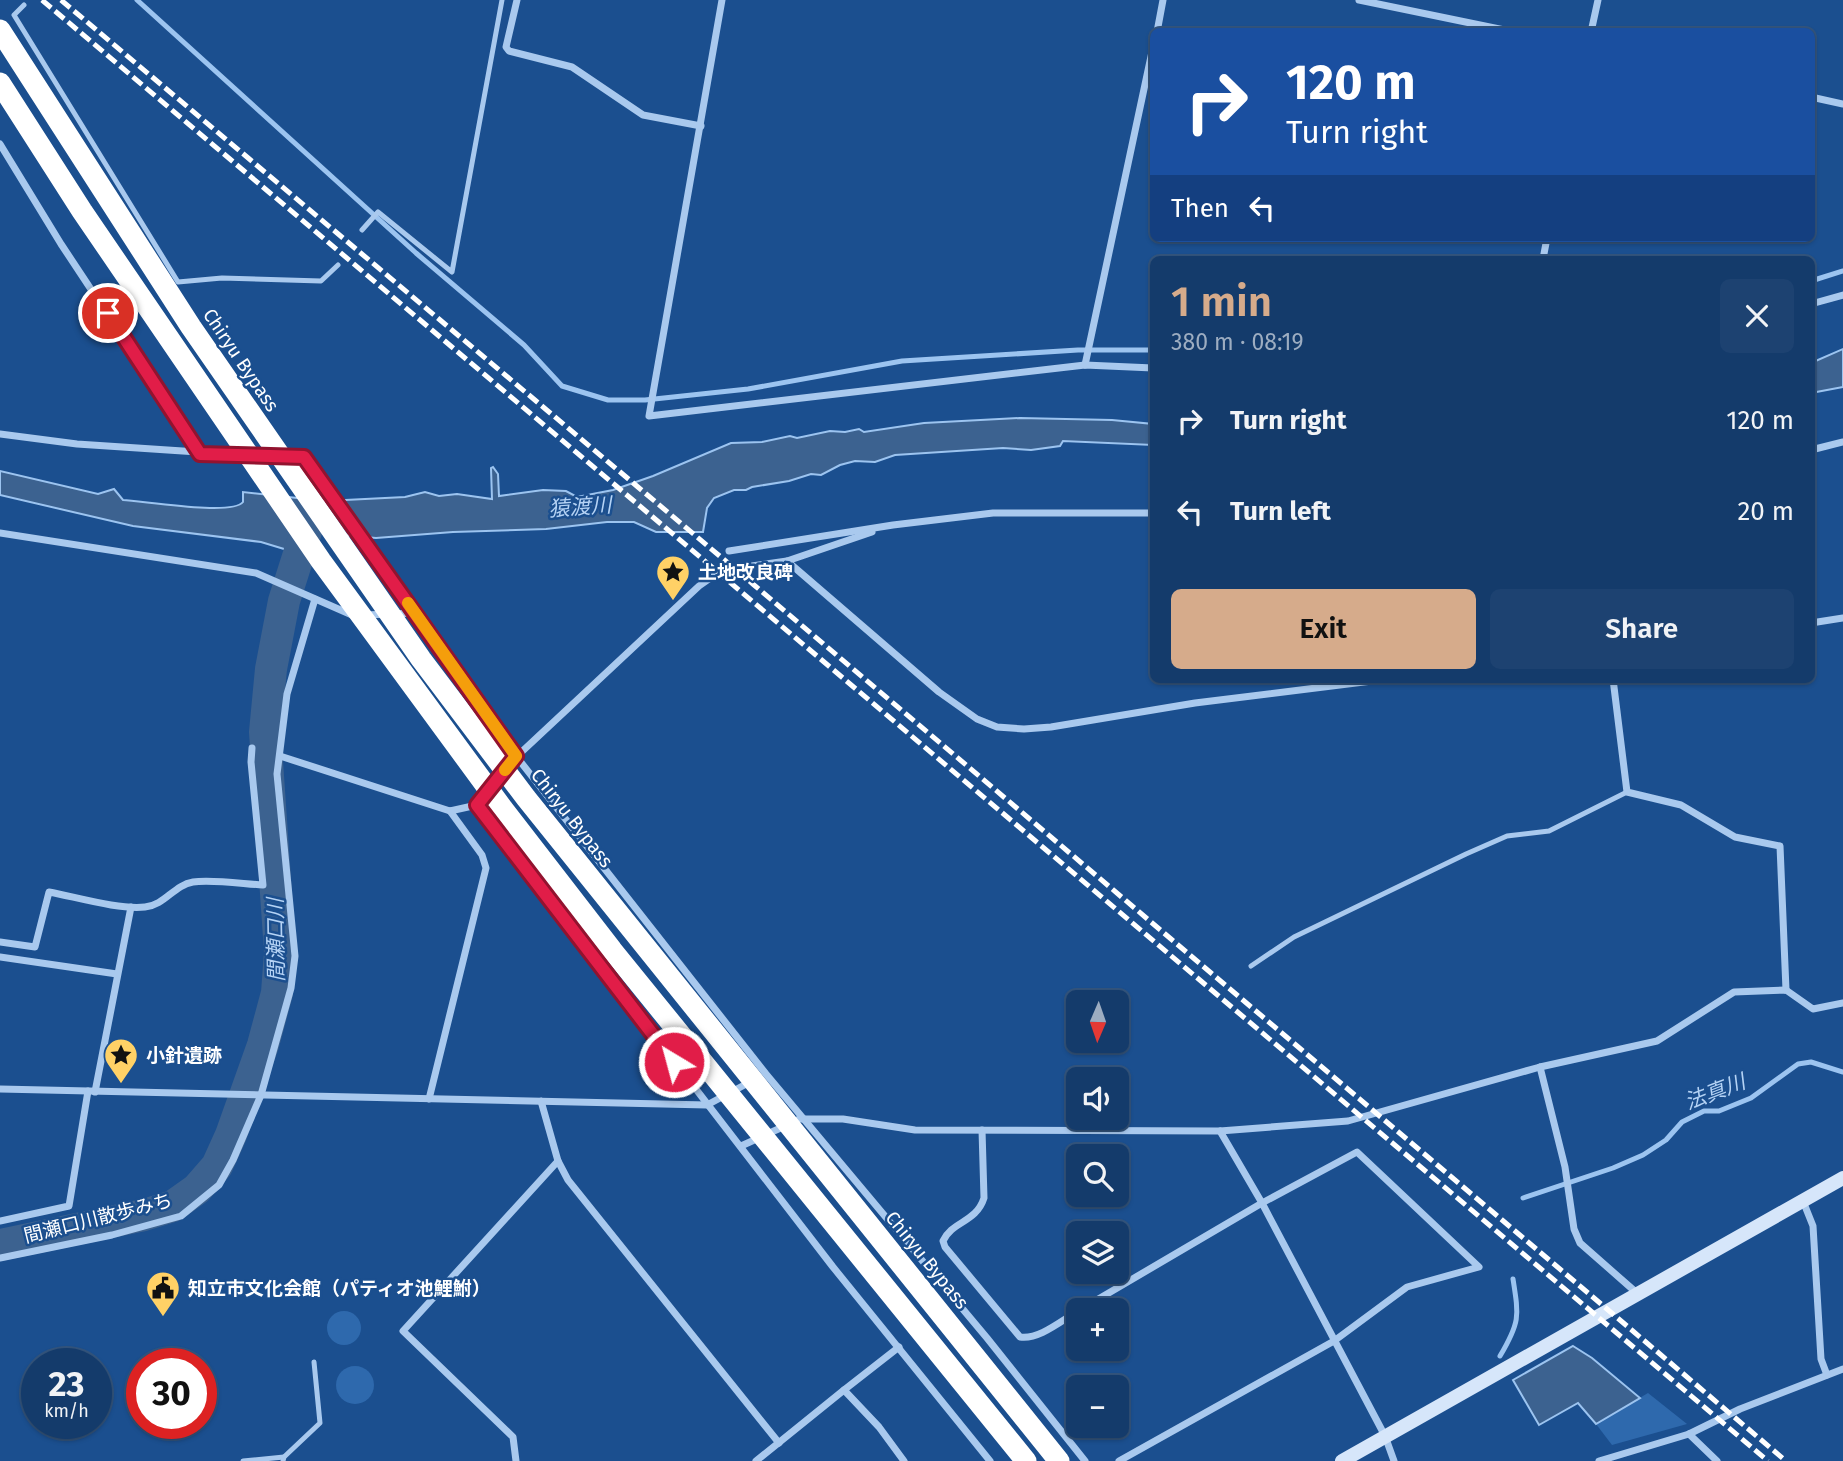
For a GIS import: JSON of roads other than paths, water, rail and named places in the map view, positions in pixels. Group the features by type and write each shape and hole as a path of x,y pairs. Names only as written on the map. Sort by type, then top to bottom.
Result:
{"highway":[{"name":"Chiryu Bypass","path":"0,30 191,327 421,659 544,820 1059,1461"},
{"path":"0,83 82,211 321,561 487,788 612,950 1026,1461"}],"street":[{"path":"517,0 506,47 509,51 572,67 643,115 701,126"},
{"path":"722,0 649,416 1085,365 1150,368"},
{"path":"1158,28 1163,0"},
{"path":"1359,0 1495,28"},
{"path":"1592,28 1598,0"},
{"path":"1085,365 1150,61"},
{"path":"1815,98 1843,104"},
{"path":"0,144 61,244 200,454"},
{"path":"1815,303 1843,295"},
{"path":"0,434 77,444 200,454 304,457 516,756 801,1118 987,1338 1085,1461"},
{"path":"1815,449 1843,442"},
{"path":"729,551 893,525 993,513 1150,513"},
{"path":"280,756 450,811 477,805 516,756 699,586 722,570 787,561 893,525"},
{"path":"0,533 256,573 352,615 416,614"},
{"path":"787,561 939,692 977,719 997,727 1051,727 1195,703 1356,683"},
{"name":"間瀬口川散歩みち","path":"0,1258 112,1235 181,1216 219,1185 233,1160 260,1095 291,989 295,956 277,774 286,694 315,599"},
{"path":"1815,622 1843,618"},
{"path":"1613,683 1627,792 1681,805 1735,837 1780,846 1786,990"},
{"path":"0,942 36,947 49,892 131,907 148,907 164,901 177,889 192,882 263,885 251,762 252,748"},
{"path":"477,805 833,1267 990,1461"},
{"path":"429,1099 486,869 482,855 450,811"},
{"path":"0,1222 69,1206 131,907"},
{"path":"0,957 117,974"},
{"path":"741,1146 801,1118 843,1119 915,1130 1220,1131 1348,1121 1540,1067 1657,1041 1734,992 1786,990 1813,1009 1843,1003"},
{"path":"1540,1067 1565,1167 1574,1229 1580,1243 1638,1294"},
{"path":"0,1089 707,1105 766,1074"},
{"path":"541,1101 558,1161 568,1180 779,1443"},
{"path":"982,1130 984,1198 981,1208 974,1216 947,1233 943,1241 945,1247 1020,1337 1037,1335 1066,1318"},
{"path":"1220,1131 1262,1203 1385,1436 1394,1461"},
{"path":"1100,1298 1262,1203 1357,1152 1479,1268 1407,1287 1334,1341 1119,1461"},
{"path":"516,1461 513,1437 403,1331 558,1161"},
{"path":"1342,1461 1843,1178"},
{"path":"1803,1201 1814,1226 1821,1359 1827,1375"},
{"path":"756,1461 899,1347"},
{"path":"1599,1461 1689,1434 1740,1409 1843,1369"},
{"path":"844,1390 879,1427 904,1461"},
{"path":"1689,1434 1717,1461"}],"lane":[{"path":"362,230 378,212 452,272 502,0"},
{"path":"24,5 14,15 178,282 222,278 321,281 338,265"},
{"path":"1251,966 1294,937 1466,854 1507,836 1549,831 1627,792"},
{"path":"243,1461 283,1459 320,1423 314,1362"}],"water":[{"path":"1843,349 1843,387 1815,392 1815,361"},
{"name":"猿渡川","path":"1020,418 1112,420 1150,424 1150,445 1063,441 1060,446 1031,450 1003,448 895,455 875,462 855,461 821,475 811,474 746,490 734,490 714,498 707,508 703,532 656,532 634,522 607,522 546,529 376,538 312,532 302,562 293,560 294,552 261,542 133,526 0,495 0,471 98,494 114,489 123,500 187,507 236,506 243,502 243,492 325,501 405,497 425,492 439,496 457,494 492,499 493,467 498,474 499,496 543,490 566,491 577,497 613,490 653,476 731,443 762,442 790,436 797,438 830,431 859,429 864,432 924,423"},
{"path":"1573,1346 1592,1358 1640,1398 1596,1424 1578,1403 1539,1425 1513,1380"}],"waterway":[{"path":"137,0 416,253 524,345 562,386 608,400 645,400 748,389 902,361 1078,350 1150,350"},
{"path":"1815,280 1843,271"},
{"name":"間瀬口川","path":"0,1245 144,1215 173,1206 197,1189 217,1166 231,1135 263,1045 277,993 280,952 265,732 271,669 284,601 310,519"},
{"name":"法真川","path":"1523,1198 1613,1168 1643,1155 1666,1140 1682,1122 1704,1111 1719,1111 1751,1098 1798,1064 1811,1062 1843,1072"},
{"name":"法真川","path":"1500,1356 1516,1319 1513,1279"}],"railway":[{"path":"42,0 1768,1461"},
{"path":"61,0 1786,1461"}],"place":[{"name":"土地改良碑","path":"673,602"},
{"name":"小針遺跡","path":"121,1085"},
{"name":"知立市文化会館（パティオ池鯉鮒）","path":"163,1318"}]}
